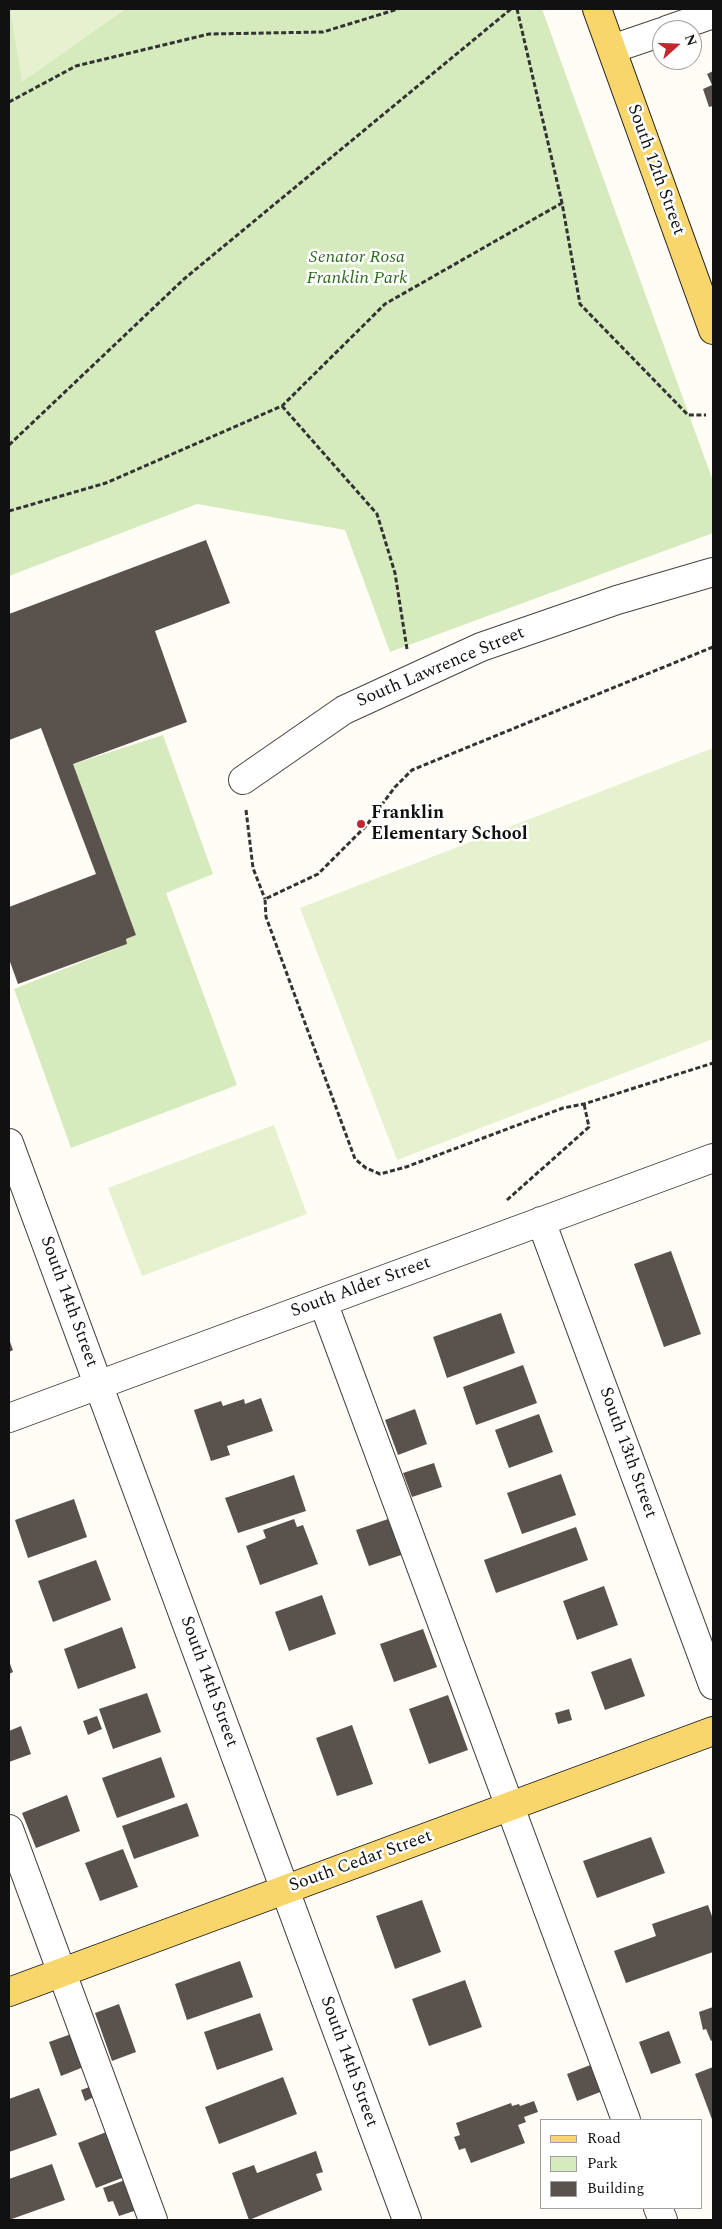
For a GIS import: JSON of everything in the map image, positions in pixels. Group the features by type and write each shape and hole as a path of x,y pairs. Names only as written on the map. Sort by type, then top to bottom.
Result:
{"main road":[{"name":"South 12th Street","path":"597,9 713,330"},
{"name":"South Cedar Street","path":"9,1992 713,1732"}],"street":[{"path":"696,20 713,14"},
{"path":"612,49 652,35"},
{"name":"South Lawrence Street","path":"243,780 344,710 481,647 617,600 713,572"},
{"name":"South 14th Street","path":"9,1143 407,2220"},
{"name":"South Alder Street","path":"9,1418 713,1158"},
{"name":"South 13th Street","path":"541,1221 713,1685"},
{"path":"323,1302 626,2119"},
{"path":"9,1829 153,2220"}],"path":[{"path":"9,102 76,66 209,34 323,32 398,9"},
{"path":"9,445 184,279 511,9"},
{"path":"517,9 520,32 562,203 580,304 688,416 706,415"},
{"path":"9,511 106,483 282,406 385,304 562,203"},
{"path":"282,406 377,514 395,572 408,653"},
{"path":"265,898 318,874 366,826 395,787 412,770 713,647"},
{"path":"243,780 253,868 265,898 266,918 355,1159 366,1168 380,1174 406,1167 563,1108 584,1104 713,1064"},
{"path":"541,1221 507,1200 589,1127 584,1104"}],"green space":[{"name":"Senator Rosa Franklin Park","path":"9,9 542,9 713,481 713,533 390,652 345,530 197,504 9,576"},
{"path":"10,9 126,9 22,82"},
{"path":"163,735 213,874 166,893 237,1085 71,1148 14,989 127,944 126,939 136,935 73,764"},
{"path":"713,748 713,1039 397,1160 300,908"},
{"path":"274,1125 307,1214 142,1276 108,1188"}],"building":[{"path":"713,71 713,106 709,107 703,89 712,85 707,74"},
{"path":"206,540 230,603 155,631 187,722 73,764 136,935 126,939 127,944 18,984 9,959 9,907 96,874 41,728 9,740 9,614"},
{"path":"671,1251 701,1334 664,1347 634,1264"},
{"path":"501,1313 515,1353 447,1378 433,1337"},
{"path":"9,1339 13,1350 9,1352"},
{"path":"523,1365 537,1403 476,1425 463,1387"},
{"path":"261,1398 273,1431 227,1446 230,1455 211,1461 194,1410 221,1401 223,1406 244,1399 245,1404"},
{"path":"415,1409 427,1444 398,1455 385,1420"},
{"path":"539,1414 553,1452 509,1468 495,1430"},
{"path":"434,1463 442,1487 412,1497 403,1473"},
{"path":"561,1474 576,1515 522,1534 507,1493"},
{"path":"294,1475 306,1511 238,1533 225,1498"},
{"path":"74,1499 87,1537 28,1558 15,1520"},
{"path":"391,1518 404,1554 369,1566 356,1530"},
{"path":"294,1519 297,1527 303,1525 318,1564 260,1585 246,1546 266,1538 263,1530"},
{"path":"576,1527 588,1560 496,1593 484,1560"},
{"path":"96,1560 111,1600 53,1622 38,1581"},
{"path":"604,1586 618,1625 577,1640 563,1601"},
{"path":"322,1595 336,1634 289,1651 275,1612"},
{"path":"122,1627 136,1668 78,1689 64,1649"},
{"path":"423,1629 437,1667 394,1682 380,1644"},
{"path":"631,1658 645,1696 605,1710 591,1672"},
{"path":"9,1661 13,1672 9,1674"},
{"path":"147,1693 161,1732 113,1749 99,1709"},
{"path":"448,1695 468,1750 429,1764 409,1709"},
{"path":"569,1709 572,1720 558,1724 555,1713"},
{"path":"97,1716 102,1729 88,1735 83,1721"},
{"path":"352,1725 373,1784 337,1796 316,1738"},
{"path":"21,1726 31,1754 9,1762 9,1731"},
{"path":"161,1757 175,1797 117,1818 102,1778"},
{"path":"67,1795 80,1831 36,1848 22,1813"},
{"path":"187,1803 199,1836 134,1859 122,1826"},
{"path":"651,1837 665,1873 597,1898 583,1861"},
{"path":"123,1849 138,1887 100,1901 85,1863"},
{"path":"422,1900 441,1952 395,1969 376,1916"},
{"path":"708,1905 713,1919 713,1952 626,1983 614,1951 656,1936 652,1924"},
{"path":"240,1961 253,1997 187,2020 175,1984"},
{"path":"465,1980 482,2027 429,2046 412,1999"},
{"path":"119,2004 136,2052 112,2061 95,2013"},
{"path":"713,2007 713,2040 711,2041 706,2029 703,2030 699,2012"},
{"path":"260,2013 273,2050 217,2070 204,2032"},
{"path":"669,2031 681,2063 651,2074 639,2042"},
{"path":"74,2033 86,2066 61,2076 49,2042"},
{"path":"593,2064 603,2091 577,2101 567,2074"},
{"path":"713,2067 713,2122 695,2074"},
{"path":"283,2077 297,2114 219,2144 205,2107"},
{"path":"92,2086 96,2096 85,2101 81,2090"},
{"path":"39,2088 57,2135 9,2152 9,2099"},
{"path":"534,2101 538,2112 524,2117 526,2122 518,2125 525,2143 471,2163 465,2148 459,2150 454,2137 460,2135 456,2123 511,2103 512,2106 519,2104 520,2106"},
{"path":"109,2131 127,2176 96,2188 78,2143"},
{"path":"316,2151 323,2172 316,2174 322,2190 249,2220 232,2173 254,2165 257,2173"},
{"path":"52,2164 65,2200 9,2220 9,2179"},
{"path":"128,2179 140,2209 119,2216 113,2201 108,2202 103,2188"}],"place":[{"name":"Franklin Elementary School","path":"361,824"}]}
